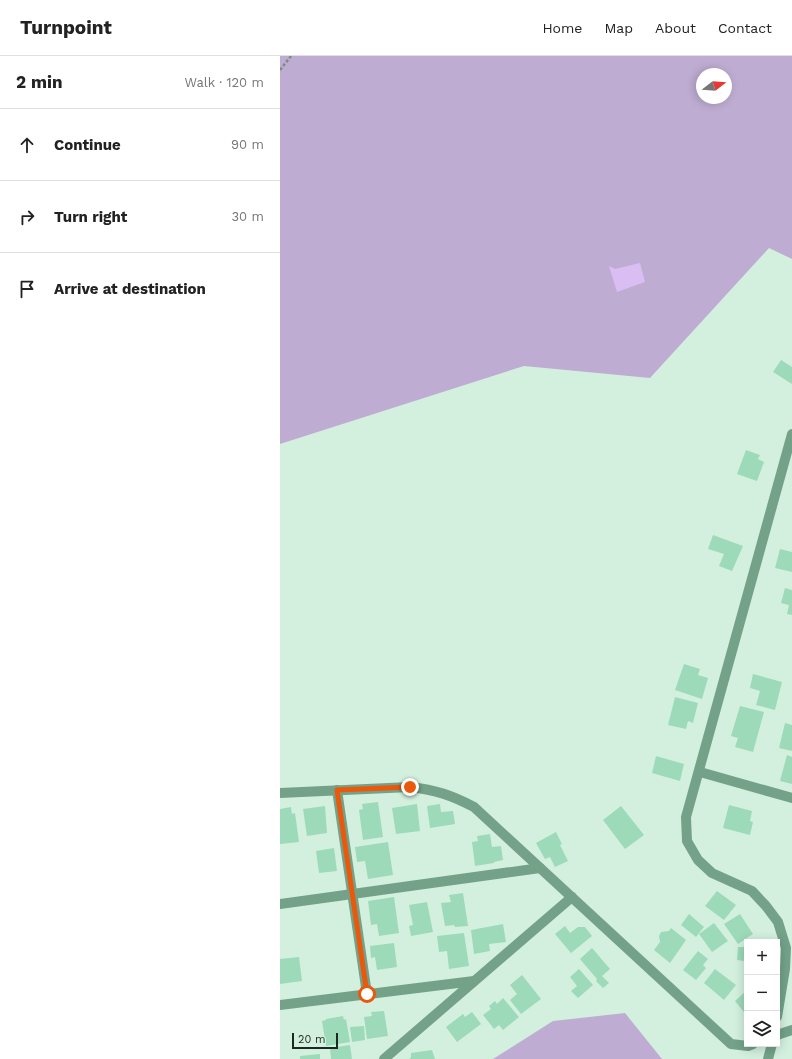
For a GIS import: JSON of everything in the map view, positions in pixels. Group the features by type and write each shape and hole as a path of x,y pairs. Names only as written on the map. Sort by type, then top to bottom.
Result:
{"street":[{"path":"778,1011 785,969 786,948 778,922 752,891 712,873 698,860 686,841 686,817 700,772 792,434"},
{"path":"700,772 792,798"},
{"path":"280,793 410,787 431,789 453,796 474,807 731,1044 744,1046"},
{"path":"337,790 367,994"},
{"path":"280,904 540,868"},
{"path":"384,1059 572,897"},
{"path":"280,1005 474,981"},
{"path":"780,1034 792,1030"},
{"path":"768,1059 771,1047"}],"path":[{"path":"280,70 291,56"}],"shaded area":[{"path":"280,56 792,56 792,259 769,248 650,378 524,366 280,444"},
{"path":"640,263 645,282 617,292 609,266 615,269"},
{"path":"625,1013 662,1059 493,1059 553,1021"}],"building":[{"path":"781,360 792,367 792,384 773,372"},
{"path":"746,450 760,455 758,459 764,462 757,481 737,474"},
{"path":"713,535 743,546 732,571 719,566 724,554 708,549"},
{"path":"780,549 792,552 792,572 775,568"},
{"path":"785,588 792,590 792,615 787,614 789,605 781,603"},
{"path":"684,664 700,669 698,675 708,678 702,699 675,690"},
{"path":"753,674 782,682 775,710 756,705 760,691 750,688"},
{"path":"675,697 698,703 693,723 688,721 686,729 668,725"},
{"path":"740,706 764,712 753,752 735,747 738,738 731,736"},
{"path":"785,723 792,725 792,751 779,748"},
{"path":"787,755 792,757 792,784 780,781"},
{"path":"656,756 684,764 680,781 652,773"},
{"path":"378,802 383,837 363,840 359,810 363,809 362,804"},
{"path":"417,804 420,831 396,834 392,808"},
{"path":"440,804 441,812 453,811 455,824 430,828 427,806"},
{"path":"729,805 752,811 750,821 753,822 750,835 723,828"},
{"path":"325,806 327,833 307,836 303,809"},
{"path":"621,806 644,835 625,849 603,820"},
{"path":"291,807 292,814 295,813 299,842 280,844 280,809"},
{"path":"556,832 562,844 560,845 568,861 555,867 550,857 545,859 536,843"},
{"path":"490,834 492,847 501,846 503,860 475,866 472,842 478,841 477,836"},
{"path":"388,842 393,875 368,879 365,861 357,862 355,847"},
{"path":"334,848 337,871 319,873 316,851"},
{"path":"717,891 736,905 724,920 705,906"},
{"path":"463,893 468,926 445,926 441,903 451,902 449,895"},
{"path":"394,897 399,933 379,936 377,924 371,925 368,901"},
{"path":"427,902 433,932 411,936 409,926 413,925 409,905"},
{"path":"689,914 704,927 696,937 681,925"},
{"path":"740,914 753,934 738,944 724,924"},
{"path":"714,923 728,941 712,952 699,934"},
{"path":"503,924 506,942 489,944 490,951 474,954 471,930"},
{"path":"565,926 570,933 578,927 585,927 592,936 571,953 555,934"},
{"path":"671,928 686,940 670,963 654,950 660,942 659,936 661,932 669,931"},
{"path":"464,933 469,966 449,969 447,951 439,952 437,936"},
{"path":"394,943 397,967 377,970 375,957 371,958 370,946"},
{"path":"738,947 744,947 744,961 737,960"},
{"path":"592,948 610,969 602,976 609,983 603,988 580,959"},
{"path":"698,951 708,959 703,965 706,968 696,980 683,970"},
{"path":"299,957 302,981 280,984 280,959"},
{"path":"579,969 593,985 578,998 571,991 577,986 570,977"},
{"path":"715,969 736,985 724,1000 704,983"},
{"path":"522,975 541,999 521,1014 510,1000 517,994 510,985"},
{"path":"744,993 744,1012 735,1001"},
{"path":"503,998 519,1017 503,1030 499,1025 494,1029 483,1015 491,1009 489,1006 495,1001 497,1004"},
{"path":"384,1011 388,1036 367,1039 364,1017 372,1016 371,1012"},
{"path":"472,1012 481,1024 457,1042 446,1027 463,1014 465,1017"},
{"path":"343,1016 344,1020 346,1019 350,1042 326,1046 322,1021"},
{"path":"364,1026 365,1040 352,1042 350,1027"},
{"path":"350,1045 352,1059 331,1059 330,1048"},
{"path":"432,1050 435,1059 410,1059 411,1053"},
{"path":"320,1054 320,1059 300,1059 300,1056"}],"route":[{"path":"367,994 337,790 410,787"}]}
